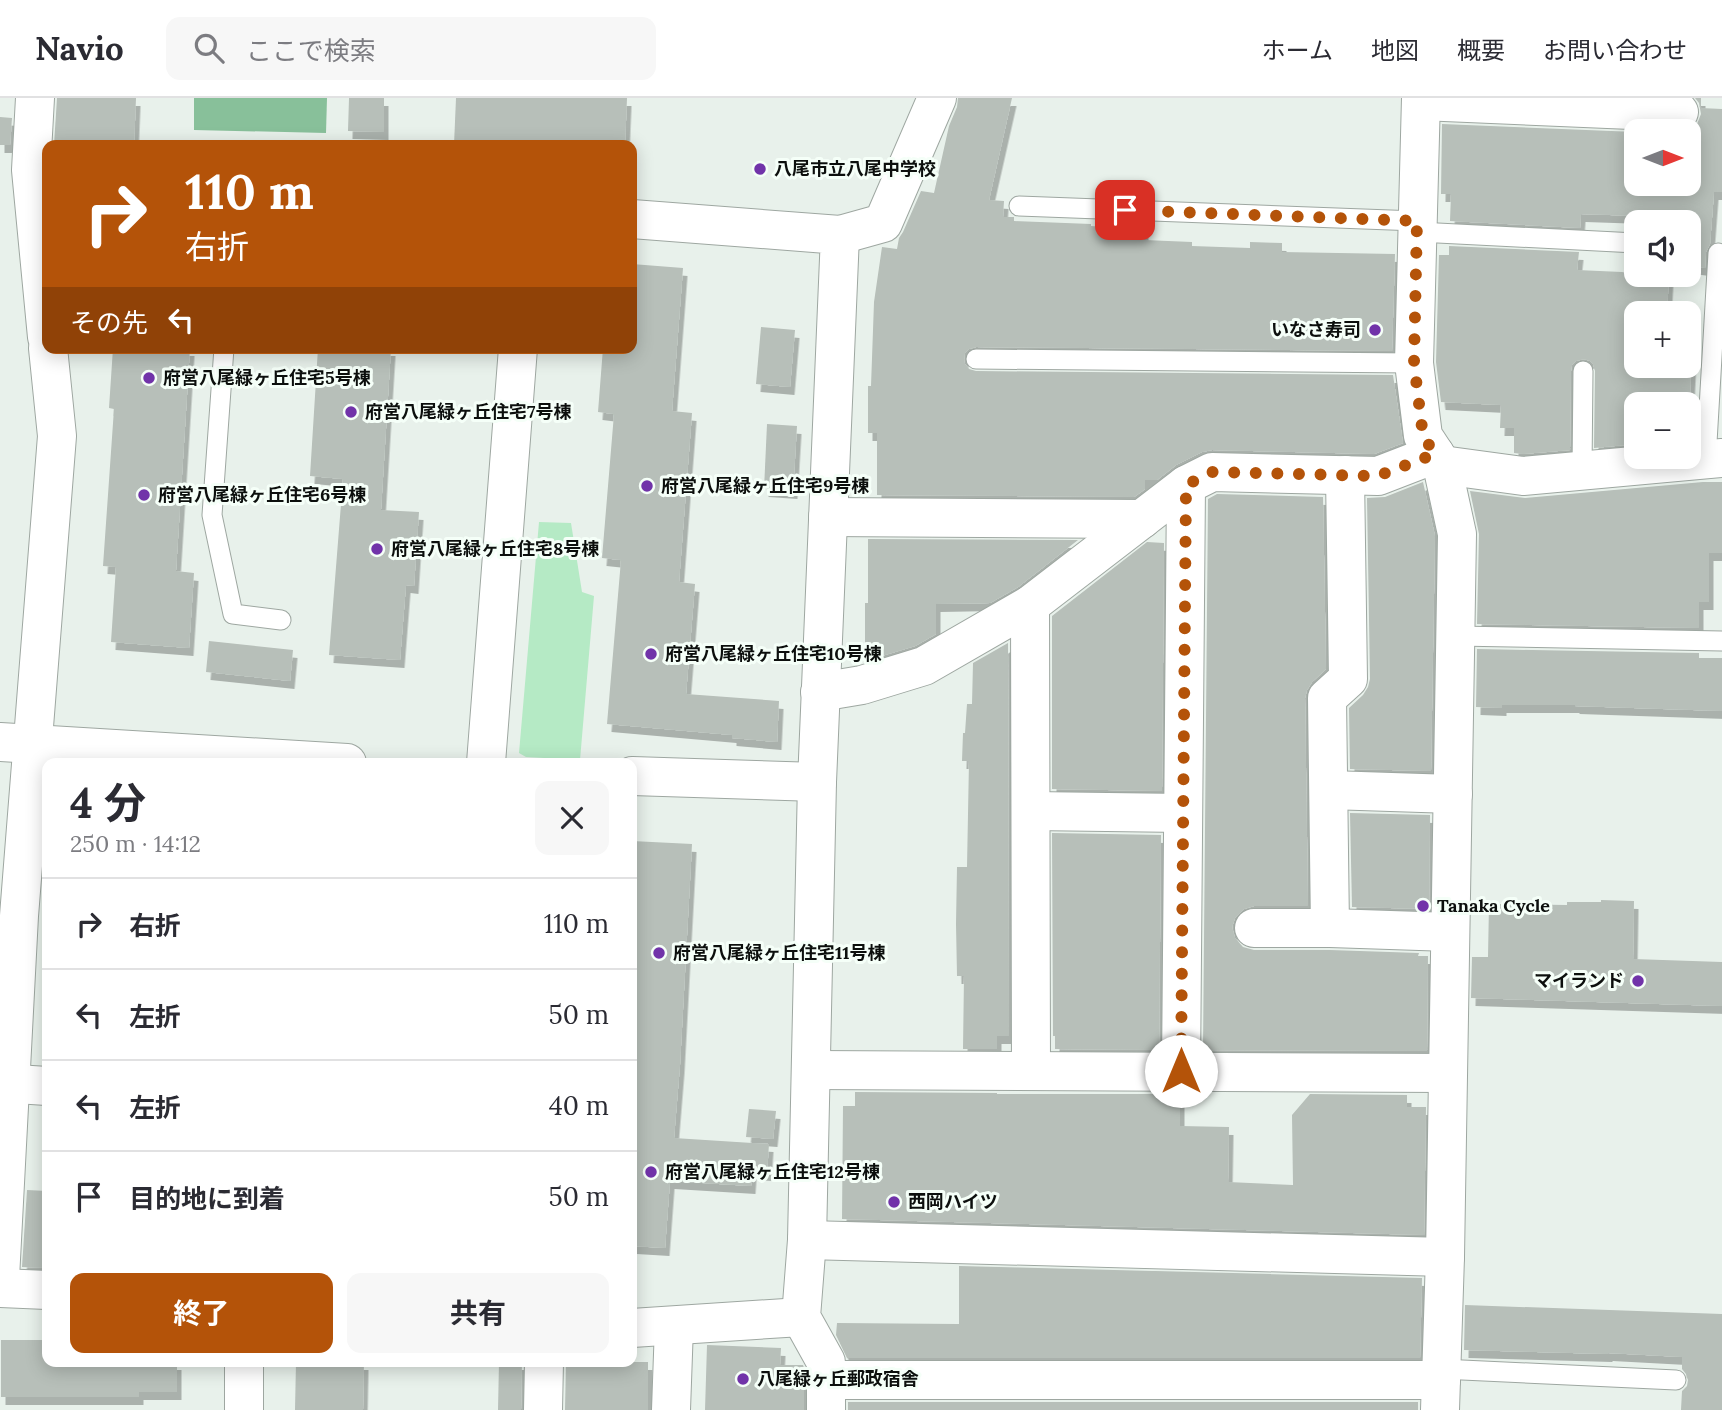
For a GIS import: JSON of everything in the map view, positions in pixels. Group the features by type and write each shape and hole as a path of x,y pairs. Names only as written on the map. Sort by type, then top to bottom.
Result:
{"street":[{"path":"35,98 26,169 42,297"},
{"path":"637,219 840,235 883,223 937,98"},
{"path":"840,235 820,692 807,1240 801,1317 827,1362 826,1395 1440,1386 1445,1257 1457,534 1439,460 1423,436 1414,363 1421,99 1679,112"},
{"path":"0,1278 19,1084 22,916 16,743 57,436 49,354"},
{"path":"486,758 518,354"},
{"path":"820,692 862,685 923,666 1030,605 1186,485 1212,472 1378,476 1439,460 1523,476 1714,459"},
{"path":"1330,928 1327,698 1348,679 1345,475"},
{"path":"1181,1071 1186,485"},
{"path":"828,517 1142,519"},
{"path":"1030,605 1031,1071"},
{"path":"16,743 264,758"},
{"path":"637,776 817,782"},
{"path":"1329,790 1453,794"},
{"path":"1031,811 1183,813"},
{"path":"1254,928 1450,932"},
{"path":"811,1070 1448,1073"},
{"path":"807,1240 1445,1257"},
{"path":"0,1287 42,1290"},
{"path":"637,1328 801,1317"},
{"path":"671,1410 674,1326"},
{"path":"244,1367 244,1410"},
{"path":"543,1410 544,1367"}],"lane":[{"path":"1019,206 1418,226 1624,242"},
{"path":"1714,459 1718,253"},
{"path":"225,354 212,515 233,614 281,620"},
{"path":"976,359 1414,363"},
{"path":"1582,471 1583,371"},
{"path":"1456,636 1722,641"},
{"path":"1440,1386 1676,1380"}],"shaded area":[{"path":"194,98 327,98 326,133 194,130"},
{"path":"539,522 571,523 582,592 594,596 580,758 526,757 519,753"}],"building":[{"path":"57,98 136,98 134,140 54,140"},
{"path":"349,98 384,98 384,132 348,131"},
{"path":"456,98 627,98 625,140 454,140"},
{"path":"958,98 1012,98 989,200 1004,201 1003,217 1014,217 1014,221 1091,224 1144,230 1144,240 1192,242 1192,246 1250,248 1250,242 1282,243 1282,252 1395,254 1392,351 976,347 965,353 965,364 969,369 1393,375 1403,443 1374,454 1212,450 1202,452 1176,465 1157,480 1145,480 1145,489 1134,497 877,495 877,433 868,433 868,386 871,386 874,302 882,247 897,249 899,238 921,191 934,193"},
{"path":"1695,98 1701,98 1701,108 1722,109 1722,192 1714,192 1710,244 1706,252 1705,268 1701,268 1701,210 1624,210 1624,215 1581,214 1580,228 1450,221 1451,194 1441,194 1442,124 1624,132 1624,196 1701,196 1699,103"},
{"path":"0,117 12,118 10,145 0,145"},
{"path":"1449,246 1579,252 1577,270 1624,272 1624,287 1668,287 1668,301 1624,301 1624,378 1691,378 1690,392 1624,392 1624,445 1594,448 1595,371 1590,361 1576,361 1571,371 1570,450 1514,453 1514,428 1500,428 1501,405 1441,402 1436,362 1439,255 1449,255"},
{"path":"637,264 683,268 672,411 692,413 679,582 695,584 686,694 779,701 777,742 732,738 732,735 607,724 621,560 602,558 614,414 598,412 603,354 637,354"},
{"path":"761,327 795,330 790,387 756,384"},
{"name":"府営八尾緑ヶ丘住宅6号棟","path":"113,354 190,354 176,571 194,573 189,648 111,642 116,567 103,566 114,409 109,408"},
{"path":"318,354 391,354 381,510 419,512 414,586 406,585 400,660 329,655 343,479 310,476"},
{"path":"767,424 797,426 793,491 764,489"},
{"path":"1423,482 1435,536 1431,771 1350,769 1349,708 1363,695 1370,679 1367,498 1385,497"},
{"path":"1722,482 1722,553 1709,553 1709,602 1699,602 1699,628 1477,624 1479,534 1470,491 1525,498"},
{"path":"1217,494 1323,497 1326,669 1312,682 1305,698 1308,906 1254,906 1244,909 1235,918 1232,927 1235,938 1243,947 1254,950 1419,953 1418,956 1428,956 1427,1051 1203,1050 1208,499"},
{"path":"868,539 1078,540 1018,587 990,603 936,604 936,634 915,646 865,661"},
{"path":"1147,542 1164,543 1162,791 1052,789 1052,616"},
{"path":"209,641 293,650 290,681 206,672"},
{"path":"1008,643 1009,1036 997,1036 997,1049 963,1049 964,976 957,976 956,924 957,867 967,867 969,761 962,761 963,733 967,704 972,704 973,663"},
{"path":"1477,649 1699,653 1699,658 1722,658 1722,711 1575,705 1476,707"},
{"path":"1350,813 1430,815 1429,909 1352,907"},
{"path":"1052,833 1161,835 1159,1050 1055,1049"},
{"path":"637,841 692,844 674,1138 769,1144 767,1173 752,1172 751,1186 670,1181 665,1248 637,1246"},
{"path":"1634,901 1633,959 1722,962 1722,1006 1471,998 1472,957 1488,957 1489,904 1567,905 1567,902"},
{"path":"855,1092 1180,1094 1180,1126 1229,1127 1228,1182 1293,1185 1292,1115 1310,1094 1407,1095 1407,1107 1426,1107 1424,1235 842,1219 843,1106 855,1106"},
{"path":"749,1109 776,1111 773,1139 746,1137"},
{"path":"27,1190 42,1191 42,1268 22,1267"},
{"path":"959,1266 1422,1278 1420,1358 847,1358 836,1335 837,1323 959,1324"},
{"path":"1465,1305 1722,1314 1722,1410 1681,1410 1682,1391 1688,1380 1682,1369 1682,1357 1464,1350"},
{"path":"1,1340 42,1340 42,1367 177,1367 177,1392 139,1392 139,1397 1,1397"},
{"name":"八尾緑ヶ丘郵政宿舎","path":"707,1345 781,1348 780,1365 803,1365 804,1410 705,1410"},
{"path":"637,1362 648,1362 648,1410 565,1410 566,1367 637,1367"},
{"path":"296,1367 364,1367 363,1410 295,1410"},
{"path":"499,1367 522,1367 521,1410 498,1410"},
{"path":"848,1402 1418,1402 1418,1410 848,1410"}],"place":[{"name":"八尾市立八尾中学校","path":"760,169"},
{"name":"いなさ寿司","path":"1375,330"},
{"name":"府営八尾緑ヶ丘住宅5号棟","path":"149,378"},
{"name":"府営八尾緑ヶ丘住宅7号棟","path":"351,412"},
{"name":"府営八尾緑ヶ丘住宅9号棟","path":"647,486"},
{"name":"府営八尾緑ヶ丘住宅6号棟","path":"144,495"},
{"name":"府営八尾緑ヶ丘住宅8号棟","path":"377,549"},
{"name":"府営八尾緑ヶ丘住宅10号棟","path":"651,654"},
{"name":"Tanaka Cycle","path":"1423,906"},
{"name":"府営八尾緑ヶ丘住宅11号棟","path":"659,953"},
{"name":"マイランド","path":"1638,981"},
{"name":"府営八尾緑ヶ丘住宅12号棟","path":"651,1172"},
{"name":"西岡ハイツ","path":"894,1202"},
{"name":"八尾緑ヶ丘郵政宿舎","path":"743,1379"}],"route":[{"path":"1125,210 1417,221 1414,363 1423,436 1435,454 1378,476 1212,472 1186,485 1181,1071"}]}
